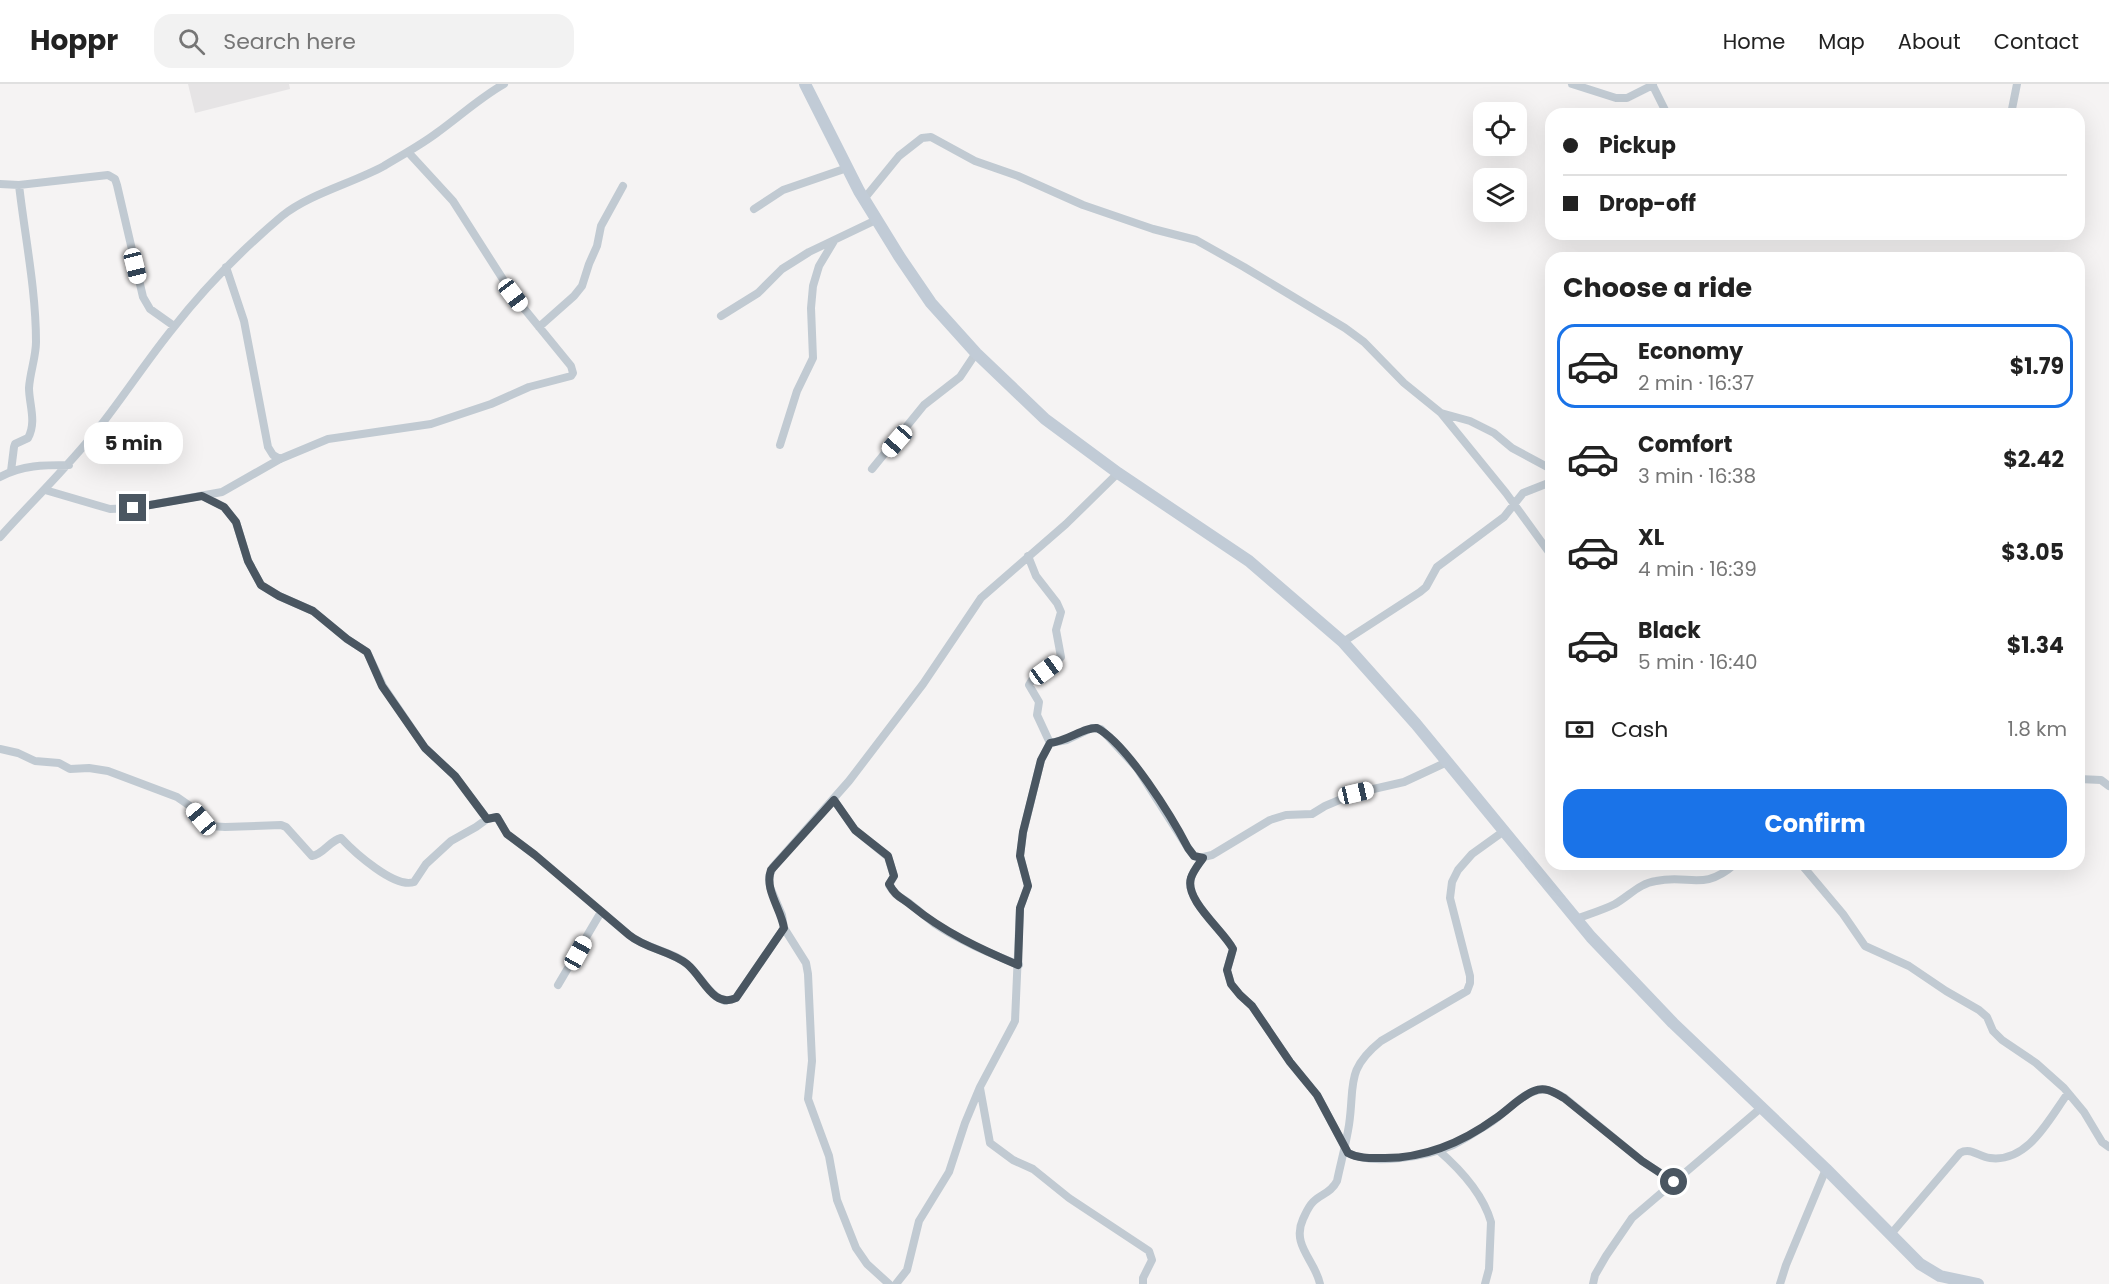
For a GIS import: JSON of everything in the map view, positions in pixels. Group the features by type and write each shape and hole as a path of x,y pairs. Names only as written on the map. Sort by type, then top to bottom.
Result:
{"main road":[{"path":"805,84 847,168 876,219 931,303 976,353 1045,418 1118,474 1249,561 1343,642 1447,762 1576,919 1673,1023 1826,1169 1920,1264 1940,1276 1978,1284"}],"street":[{"path":"0,537 69,465 174,326 226,267 285,214 408,152 504,84"},
{"path":"1572,84 1616,98 1627,98 1653,85 1664,108"},
{"path":"2012,108 2017,84"},
{"path":"864,199 899,156 922,138 931,137 981,164 1018,176 1083,205 1153,230 1196,240 1346,328 1364,342 1404,383 1442,413 1545,547"},
{"path":"45,490 110,509 133,508 222,492 280,459 333,437 431,424 491,404 529,387 568,378 573,374 571,366 513,295 453,201 408,152"},
{"path":"754,209 783,190 847,168"},
{"path":"0,184 18,185 86,176 108,175 112,177 117,185 143,297 150,309 174,326"},
{"path":"12,471 15,444 28,438 31,430 32,410 29,386 36,340 34,299 18,185"},
{"path":"539,327 582,286 597,246 601,226 622,186"},
{"path":"721,316 758,293 782,269 809,252 876,219"},
{"path":"780,445 797,391 813,358 811,308 813,286 819,266 834,241"},
{"path":"226,267 244,321 268,447 280,459"},
{"path":"872,469 924,405 960,377 976,353"},
{"path":"1442,413 1470,421 1494,433 1512,448 1545,466"},
{"path":"0,477 12,471 36,466 69,465"},
{"path":"889,1284 862,1258 837,1200 829,1156 808,1093 812,1061 806,963 784,928 769,877 771,870 834,800 923,684 981,598 1066,524 1118,474"},
{"path":"1343,642 1420,592 1437,567 1504,517 1523,493 1545,484"},
{"path":"202,496 224,507 236,522 248,561 261,585 313,611 367,652 382,686 425,748 455,776 487,819"},
{"path":"1028,556 1036,576 1057,603 1061,612 1056,630 1061,657 1029,685 1039,702 1037,715 1050,743"},
{"path":"1050,743 1067,740 1092,728 1101,729 1137,768 1194,856 1203,858"},
{"path":"896,1284 907,1270 919,1221 953,1165 965,1123 980,1087 1015,1021 1020,908 1028,886 1020,856 1023,832 1041,760 1050,743"},
{"path":"0,749 18,753 34,761 59,763 70,770 89,768 108,771 185,801 210,825 225,827 282,825 312,856 318,855 328,844 341,838 350,848 379,870 405,884 414,882 430,860 451,841 487,819 497,817 507,834 639,943 686,963 713,994 725,1001 736,998 784,928"},
{"path":"1447,762 1404,782 1356,793 1312,814 1286,815 1270,820 1203,858 1191,878 1190,885 1204,912 1233,949 1227,970 1231,984 1252,1006 1290,1062 1317,1095 1348,1153 1368,1158 1398,1158 1438,1150 1454,1144 1493,1121 1533,1091 1543,1089 1564,1098 1642,1161 1674,1182"},
{"path":"2085,779 2101,780 2109,786"},
{"path":"834,800 855,830 888,856 894,876 889,884 896,897 937,925 981,950 1018,965"},
{"path":"1320,1284 1315,1268 1299,1241 1299,1227 1313,1202 1334,1189 1337,1181 1349,1121 1352,1080 1359,1064 1381,1041 1467,991 1470,976 1450,898 1452,882 1458,870 1472,855 1504,831"},
{"path":"1576,919 1615,904 1641,886 1654,881 1673,879 1702,882 1726,870"},
{"path":"1806,870 1843,914 1865,946 1909,966 1979,1010 1987,1017 1993,1031 2002,1040 2036,1064 2068,1093 2084,1112 2102,1142 2109,1147"},
{"path":"558,985 601,912"},
{"path":"980,1087 990,1143 1013,1160 1033,1169 1069,1198 1149,1251 1152,1260 1142,1280 1143,1284"},
{"path":"1891,1234 1960,1153 1965,1150 1985,1158 1999,1159 2024,1150 2068,1093"},
{"path":"1593,1284 1595,1275 1606,1256 1632,1218 1762,1107"},
{"path":"1438,1150 1471,1184 1489,1216 1491,1222 1490,1264 1485,1284"},
{"path":"1780,1284 1826,1169"}],"shaded area":[{"path":"188,84 289,84 290,89 195,113"}],"route":[{"path":"133,508 202,496 224,507 236,522 248,561 261,585 313,611 367,652 382,686 425,748 455,776 487,819 497,817 507,834 639,943 686,963 721,1000 730,1001 736,998 784,928 782,915 770,886 771,870 834,800 855,830 888,856 894,876 889,884 896,897 950,933 981,950 1018,965 1020,908 1028,886 1020,856 1023,832 1041,760 1050,743 1067,740 1084,731 1097,728 1112,740 1137,768 1188,848 1194,856 1203,858 1191,878 1190,885 1204,912 1233,949 1227,970 1231,984 1252,1006 1290,1062 1317,1095 1348,1153 1368,1158 1398,1158 1438,1150 1454,1144 1493,1121 1533,1091 1543,1089 1564,1098 1658,1174 1674,1182"}]}
